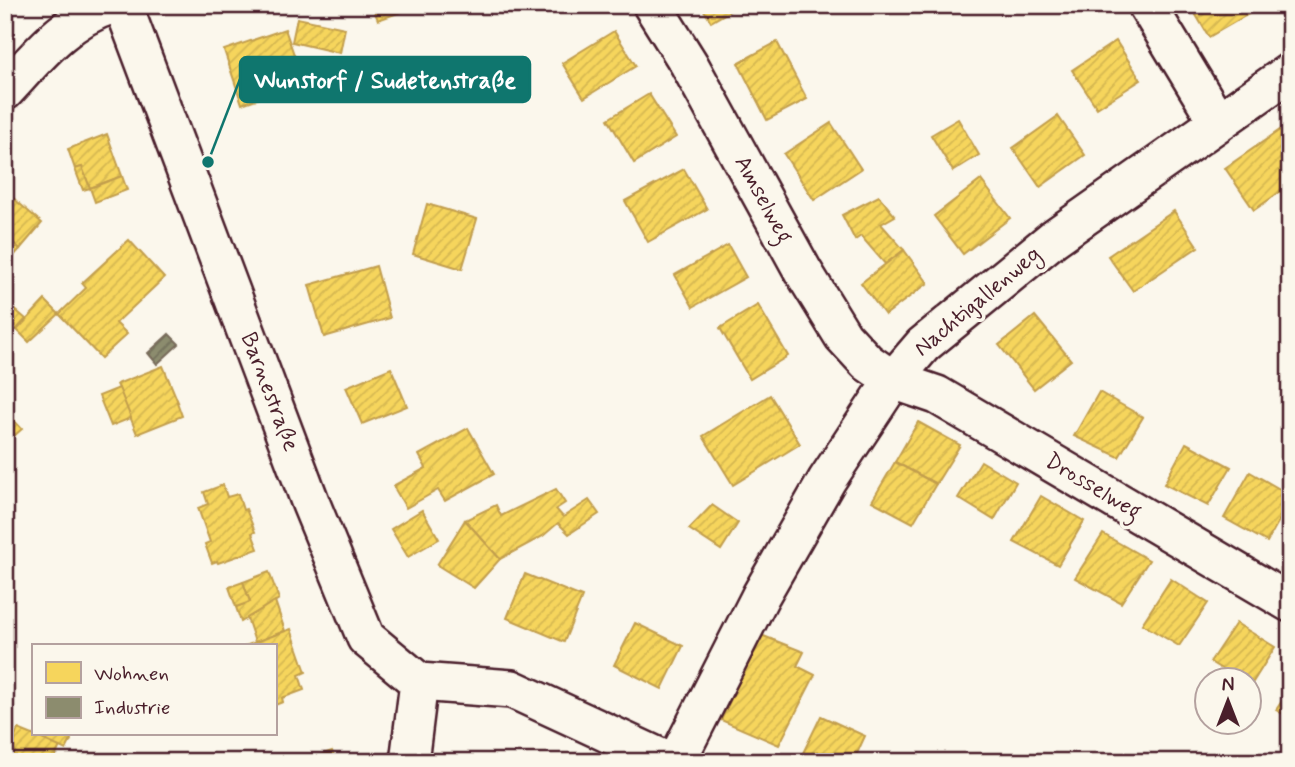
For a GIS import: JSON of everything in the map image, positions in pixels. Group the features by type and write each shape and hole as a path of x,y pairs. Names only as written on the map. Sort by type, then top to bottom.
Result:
{"street":[{"path":"5,91 53,39 93,11 111,5"},
{"name":"Barnestraße","path":"123,5 311,504 366,638 419,682"},
{"name":"Amselweg","path":"652,5 688,64 803,271 844,336 867,362 893,380"},
{"path":"1147,5 1218,122"},
{"name":"Nachtigallenweg","path":"676,762 761,595 827,480 893,380 923,345 1044,247 1290,72"},
{"name":"Drosselweg","path":"893,380 937,395 1290,603"},
{"path":"409,762 419,682 512,689 670,762"}],"building: Wohnen":[{"path":"372,5 421,5 378,20"},
{"path":"701,5 740,5 711,22"},
{"path":"1190,5 1257,5 1259,8 1209,37"},
{"path":"297,18 345,28 340,53 292,42"},
{"path":"285,29 304,83 242,104 224,50"},
{"path":"614,31 636,66 584,98 562,63"},
{"path":"1116,41 1141,80 1097,108 1072,70"},
{"path":"777,42 807,99 767,120 738,63"},
{"path":"649,94 676,137 634,163 608,119"},
{"path":"1058,116 1085,155 1040,187 1013,148"},
{"path":"958,119 979,155 953,171 931,135"},
{"path":"831,123 861,169 814,200 784,154"},
{"path":"1290,123 1290,185 1254,210 1225,168"},
{"path":"107,134 122,176 90,188 82,167 75,169 68,149"},
{"path":"82,167 90,188 83,190 75,169"},
{"path":"684,169 707,209 648,242 625,201"},
{"path":"122,176 127,190 95,202 90,188"},
{"path":"981,180 1010,218 963,254 934,216"},
{"path":"5,191 42,223 20,249 8,238 5,242"},
{"path":"879,196 895,216 881,224 904,250 885,264 861,236 855,240 842,215"},
{"path":"427,204 477,219 462,269 413,254"},
{"path":"1174,211 1198,247 1133,291 1108,256"},
{"path":"8,238 20,249 11,259 5,254 5,242"},
{"path":"129,240 164,278 116,323 127,334 101,358 59,314 86,288 82,283"},
{"path":"728,245 746,277 693,307 675,275"},
{"path":"904,250 928,283 885,315 861,283"},
{"path":"376,266 390,318 324,337 309,285"},
{"path":"45,300 59,314 29,342 17,330"},
{"path":"5,301 26,319 16,330 5,320"},
{"path":"758,305 788,356 750,379 720,328"},
{"path":"1035,316 1071,360 1034,389 999,345"},
{"path":"163,366 182,416 137,434 117,384"},
{"path":"391,368 407,406 362,424 346,387"},
{"path":"119,388 131,418 111,426 99,396"},
{"path":"1099,392 1143,417 1119,457 1074,436"},
{"path":"770,395 800,444 733,485 703,436"},
{"path":"5,411 22,429 15,435 5,424"},
{"path":"918,422 960,445 936,484 895,462"},
{"path":"5,424 15,435 5,443"},
{"path":"468,428 494,474 445,501 438,490 406,508 393,486 426,468 419,455"},
{"path":"1186,443 1231,467 1208,506 1164,484"},
{"path":"981,461 1016,482 994,520 958,498"},
{"path":"895,462 936,484 913,523 872,501"},
{"path":"1250,472 1290,495 1290,501 1267,542 1224,518"},
{"path":"223,485 227,497 238,494 255,532 252,533 258,549 212,563 205,544 210,542 198,508 208,504 204,492"},
{"path":"556,489 565,503 556,509 563,517 589,500 599,514 569,534 558,523 543,536 500,559 465,520 496,505 501,516"},
{"path":"1041,496 1084,521 1058,565 1014,542"},
{"path":"712,505 738,523 721,550 689,529"},
{"path":"422,510 439,539 408,557 391,529"},
{"path":"465,520 500,559 474,588 437,565"},
{"path":"1103,534 1149,560 1121,603 1075,578"},
{"path":"269,572 279,599 241,622 236,607 250,602 243,582"},
{"path":"525,574 582,597 564,642 507,618"},
{"path":"1171,579 1208,603 1179,646 1142,624"},
{"path":"243,582 250,602 236,607 229,587"},
{"path":"275,601 285,631 255,642 247,618"},
{"path":"635,623 683,646 662,689 614,665"},
{"path":"1236,623 1275,647 1263,666 1217,666 1210,662"},
{"path":"291,629 306,672 299,675 304,690 282,698 283,702 276,705 276,644 250,644"},
{"path":"761,635 804,652 797,666 815,675 779,745 721,720"},
{"path":"1290,689 1290,718 1276,710"},
{"path":"821,716 865,736 853,762 811,762 801,757"},
{"path":"18,729 60,746 53,762 5,762"},
{"path":"43,736 70,736 71,740 66,750 42,739"},
{"path":"332,751 336,762 300,762"}],"building: Industrie":[{"path":"169,334 179,344 157,364 148,353"}],"place":[{"name":"Wunstorf / Sudetenstraße","path":"208,162"}]}
